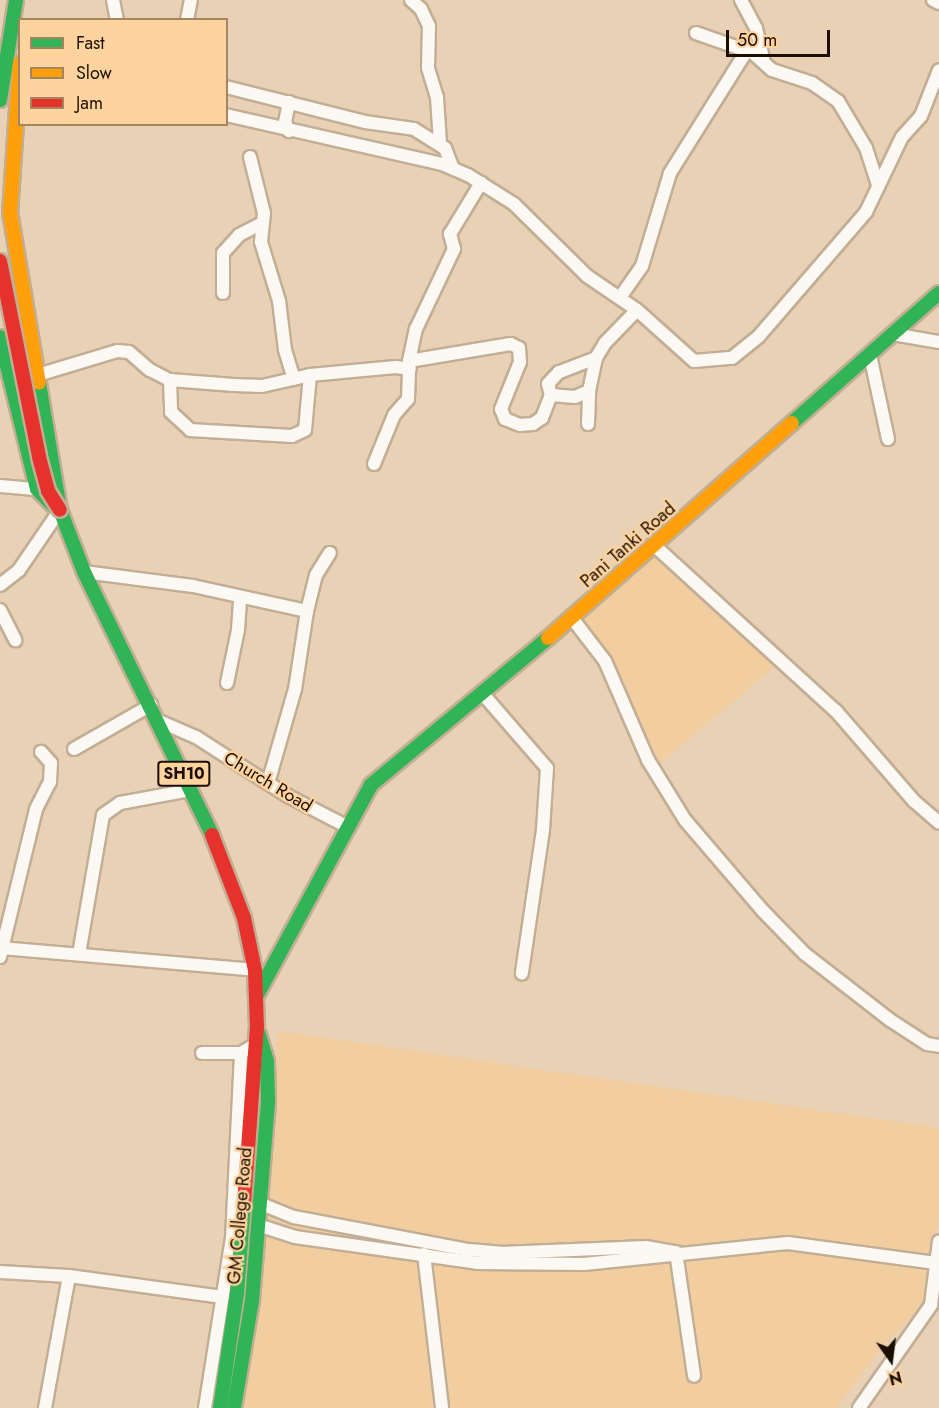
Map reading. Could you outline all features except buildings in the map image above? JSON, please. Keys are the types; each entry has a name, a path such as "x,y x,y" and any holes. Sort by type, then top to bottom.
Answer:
{"main road":[{"path":"0,24 5,0"},
{"path":"0,100 16,0"},
{"path":"23,18 27,0"},
{"path":"18,88 6,231 37,375 60,510"},
{"path":"0,261 39,457 48,491 60,510"},
{"name":"Pani Tanki Road","path":"346,826 370,785 572,618 939,293"},
{"path":"0,337 37,489"},
{"name":"SH10","path":"37,489 46,502 60,510 84,572 159,721 227,872 244,918 255,970 257,1026 250,1050 237,1293 220,1408"},
{"path":"256,997 346,826"},
{"name":"GM College Road","path":"234,1408 247,1338 268,1103 267,1061 257,1026"}],"street":[{"path":"113,0 117,18"},
{"path":"187,18 191,0"},
{"path":"411,0 429,26 428,68 437,97 440,144 453,169"},
{"path":"741,0 756,28 763,59 772,70 812,83 838,101 866,148 878,186"},
{"path":"933,0 939,3"},
{"path":"696,33 763,59"},
{"path":"621,296 642,266 670,173 746,52"},
{"path":"228,115 359,143 453,169 481,183 514,204 587,276 621,296 694,361 732,358 759,336 854,229 902,137 921,116 939,70"},
{"path":"228,87 365,122 414,129 440,144"},
{"path":"289,102 285,122 289,130"},
{"path":"250,157 264,213 261,224 261,242 279,301 285,350 294,379"},
{"path":"374,464 394,415 408,399 410,365 416,329 454,249 450,234 481,183"},
{"path":"222,292 223,253 239,235 261,224"},
{"path":"10,383 87,358 129,352 150,370 170,380 262,386 310,375 410,365 511,344 519,348 520,362 501,409 505,419 520,425 533,424 542,418 551,395 548,384 560,372 596,358 637,310"},
{"path":"893,334 939,342"},
{"path":"870,355 888,439"},
{"path":"588,424 589,391 596,358"},
{"path":"170,380 171,412 190,430 292,436 305,430 310,375"},
{"path":"551,395 575,397 589,391"},
{"path":"0,486 37,489"},
{"path":"0,585 19,570 60,510"},
{"path":"655,546 836,711 908,794 939,823"},
{"path":"268,783 295,689 307,611 316,574 330,553"},
{"path":"84,572 193,586 240,599 307,611"},
{"path":"227,683 238,630 240,599"},
{"path":"0,610 15,640"},
{"path":"572,618 605,661 648,760 685,820 756,903 805,954 890,1020 927,1044 939,1046"},
{"path":"482,693 547,768 543,830 522,973"},
{"path":"74,749 151,705"},
{"name":"Church Road","path":"159,721 196,737 268,783 346,826"},
{"path":"41,752 51,763 50,782 36,809 1,951 79,954 255,970"},
{"path":"79,954 104,815 120,803 190,790"},
{"path":"202,1053 250,1050 232,1238 206,1408"},
{"path":"259,1203 294,1217 469,1250 513,1252 646,1247 676,1252"},
{"path":"258,1224 295,1238 477,1263 531,1265 636,1260 676,1252 788,1243 936,1263"},
{"path":"859,1408 935,1309 939,1241"},
{"path":"676,1252 694,1376"},
{"path":"424,1254 442,1408"},
{"path":"0,1272 69,1276 223,1297"},
{"path":"45,1408 69,1276"}],"shaded area":[{"path":"655,552 778,664 658,765 578,619"},
{"path":"278,1031 939,1128 939,1224 932,1247 924,1303 885,1344 836,1408 240,1408"}],"traffic: fast":[{"path":"0,100 16,0"},
{"path":"792,423 939,293"},
{"path":"0,337 37,489 55,507"},
{"path":"39,383 60,510 84,572 212,835"},
{"path":"256,997 371,785 548,638"},
{"path":"234,1408 252,1301 268,1103 267,1061 259,1034"},
{"path":"220,1408 237,1293 244,1202"}],"traffic: slow":[{"path":"18,93 10,212 39,383"},
{"path":"548,638 792,423"}],"traffic: jam":[{"path":"0,261 39,457 48,491 60,510"},
{"path":"212,835 244,918 255,970 257,1026 244,1202"}]}
